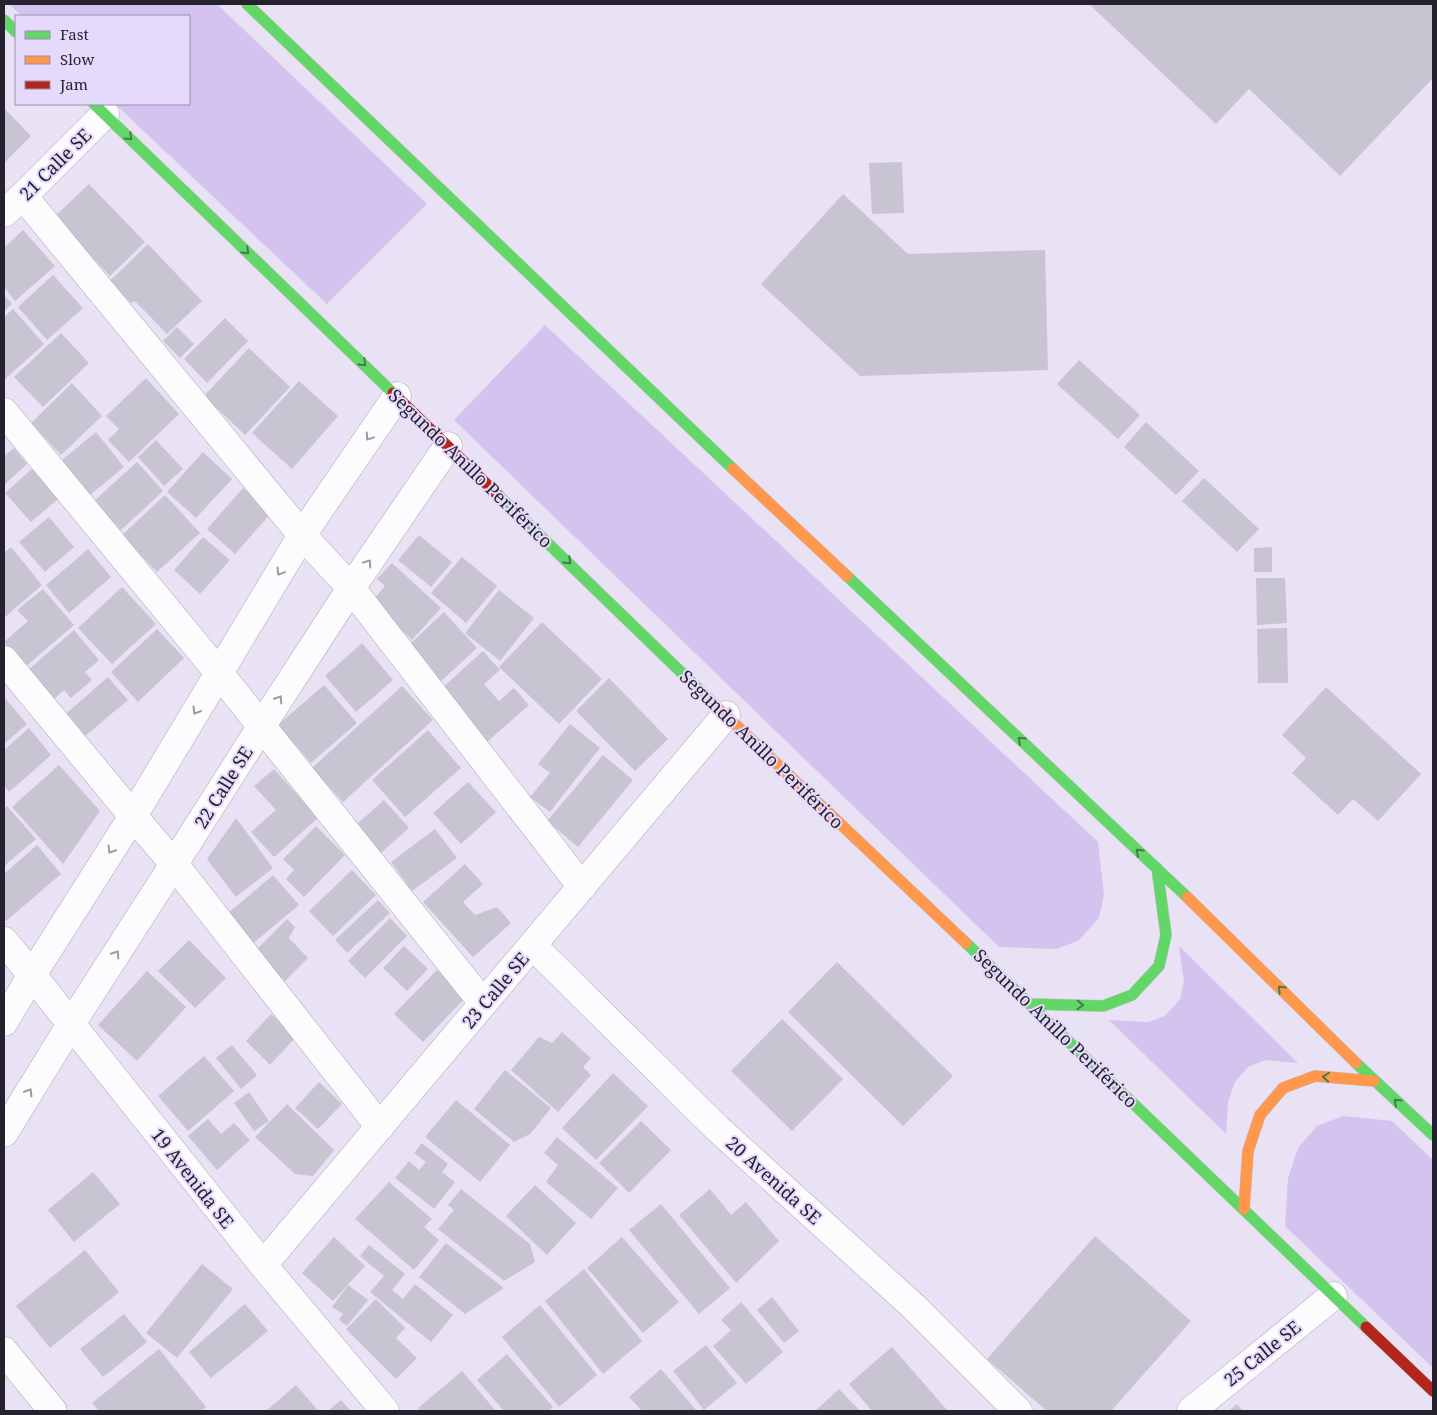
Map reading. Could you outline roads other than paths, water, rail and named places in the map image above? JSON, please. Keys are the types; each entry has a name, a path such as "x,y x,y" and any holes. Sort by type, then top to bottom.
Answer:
{"main road":[{"path":"247,4 692,430 1157,868 1374,1082 1433,1136"},
{"path":"4,20 15,31"},
{"name":"Segundo Anillo Periférico","path":"99,109 726,715 1031,1004 1433,1391"},
{"path":"1031,1004 1102,1006 1132,995 1159,966 1166,935 1157,868"},
{"path":"1244,1209 1248,1151 1260,1115 1283,1088 1315,1076 1374,1082"}],"street":[{"name":"21 Calle SE","path":"13,205 99,109"},
{"path":"13,205 302,535 351,588 582,887"},
{"path":"4,1022 133,816 302,535 397,396"},
{"path":"4,412 219,673 483,1004"},
{"name":"22 Calle SE","path":"4,1133 71,1024 261,727 351,588 448,446"},
{"path":"4,660 174,864 380,1127"},
{"name":"23 Calle SE","path":"263,1265 726,715"},
{"name":"19 Avenida SE","path":"4,942 263,1265 385,1411"},
{"name":"20 Avenida SE","path":"533,946 718,1129 913,1306 1018,1411"},
{"name":"25 Calle SE","path":"1191,1411 1333,1296"},
{"path":"4,1351 53,1411"}]}
